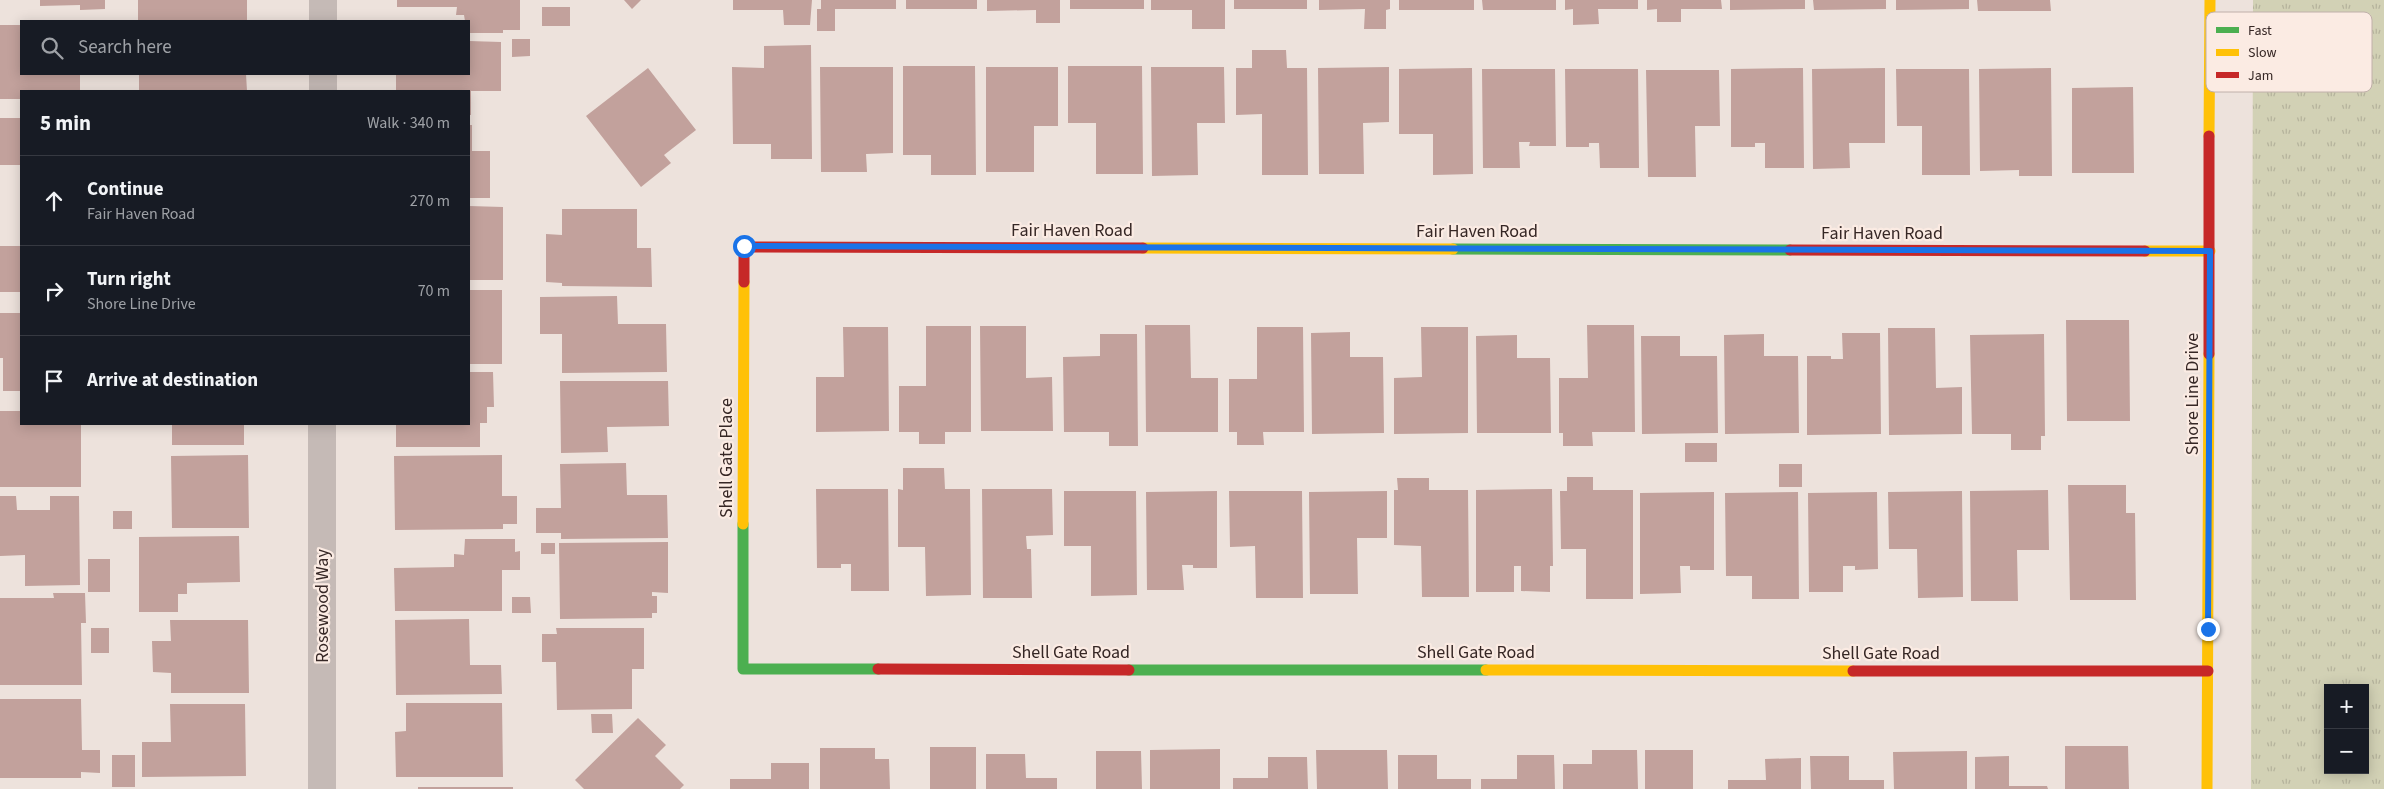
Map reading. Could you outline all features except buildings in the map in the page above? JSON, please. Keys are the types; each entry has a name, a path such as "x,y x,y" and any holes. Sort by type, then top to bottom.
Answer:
{"street":[{"path":"323,0 323,20"},
{"path":"323,75 323,90"},
{"name":"Shore Line Drive","path":"2207,789 2210,92"},
{"name":"Fair Haven Road","path":"744,246 2210,251"},
{"name":"Shell Gate Place","path":"743,669 744,246"},
{"name":"Rosewood Way","path":"322,425 322,789"},
{"name":"Shell Gate Road","path":"743,669 2208,671"}],"green space":[{"path":"2253,0 2384,0 2384,789 2251,789 2253,92 2372,92 2372,12 2253,12"}],"traffic: fast":[{"path":"1453,249 1790,250"},
{"path":"743,524 743,669 878,669"},
{"path":"1129,670 1486,670"}],"traffic: slow":[{"path":"2210,0 2210,12"},
{"path":"2209,92 2209,136"},
{"path":"1143,248 1453,249"},
{"path":"2145,251 2210,251"},
{"path":"743,524 744,282"},
{"path":"2207,789 2209,354"},
{"path":"1486,670 1853,671"}],"traffic: jam":[{"path":"2209,136 2209,354"},
{"path":"744,282 744,247 1143,248"},
{"path":"1790,250 2145,251"},
{"path":"878,669 1129,670"},
{"path":"1853,671 2208,671"}],"route":[{"path":"744,246 2210,251 2208,629"}]}
